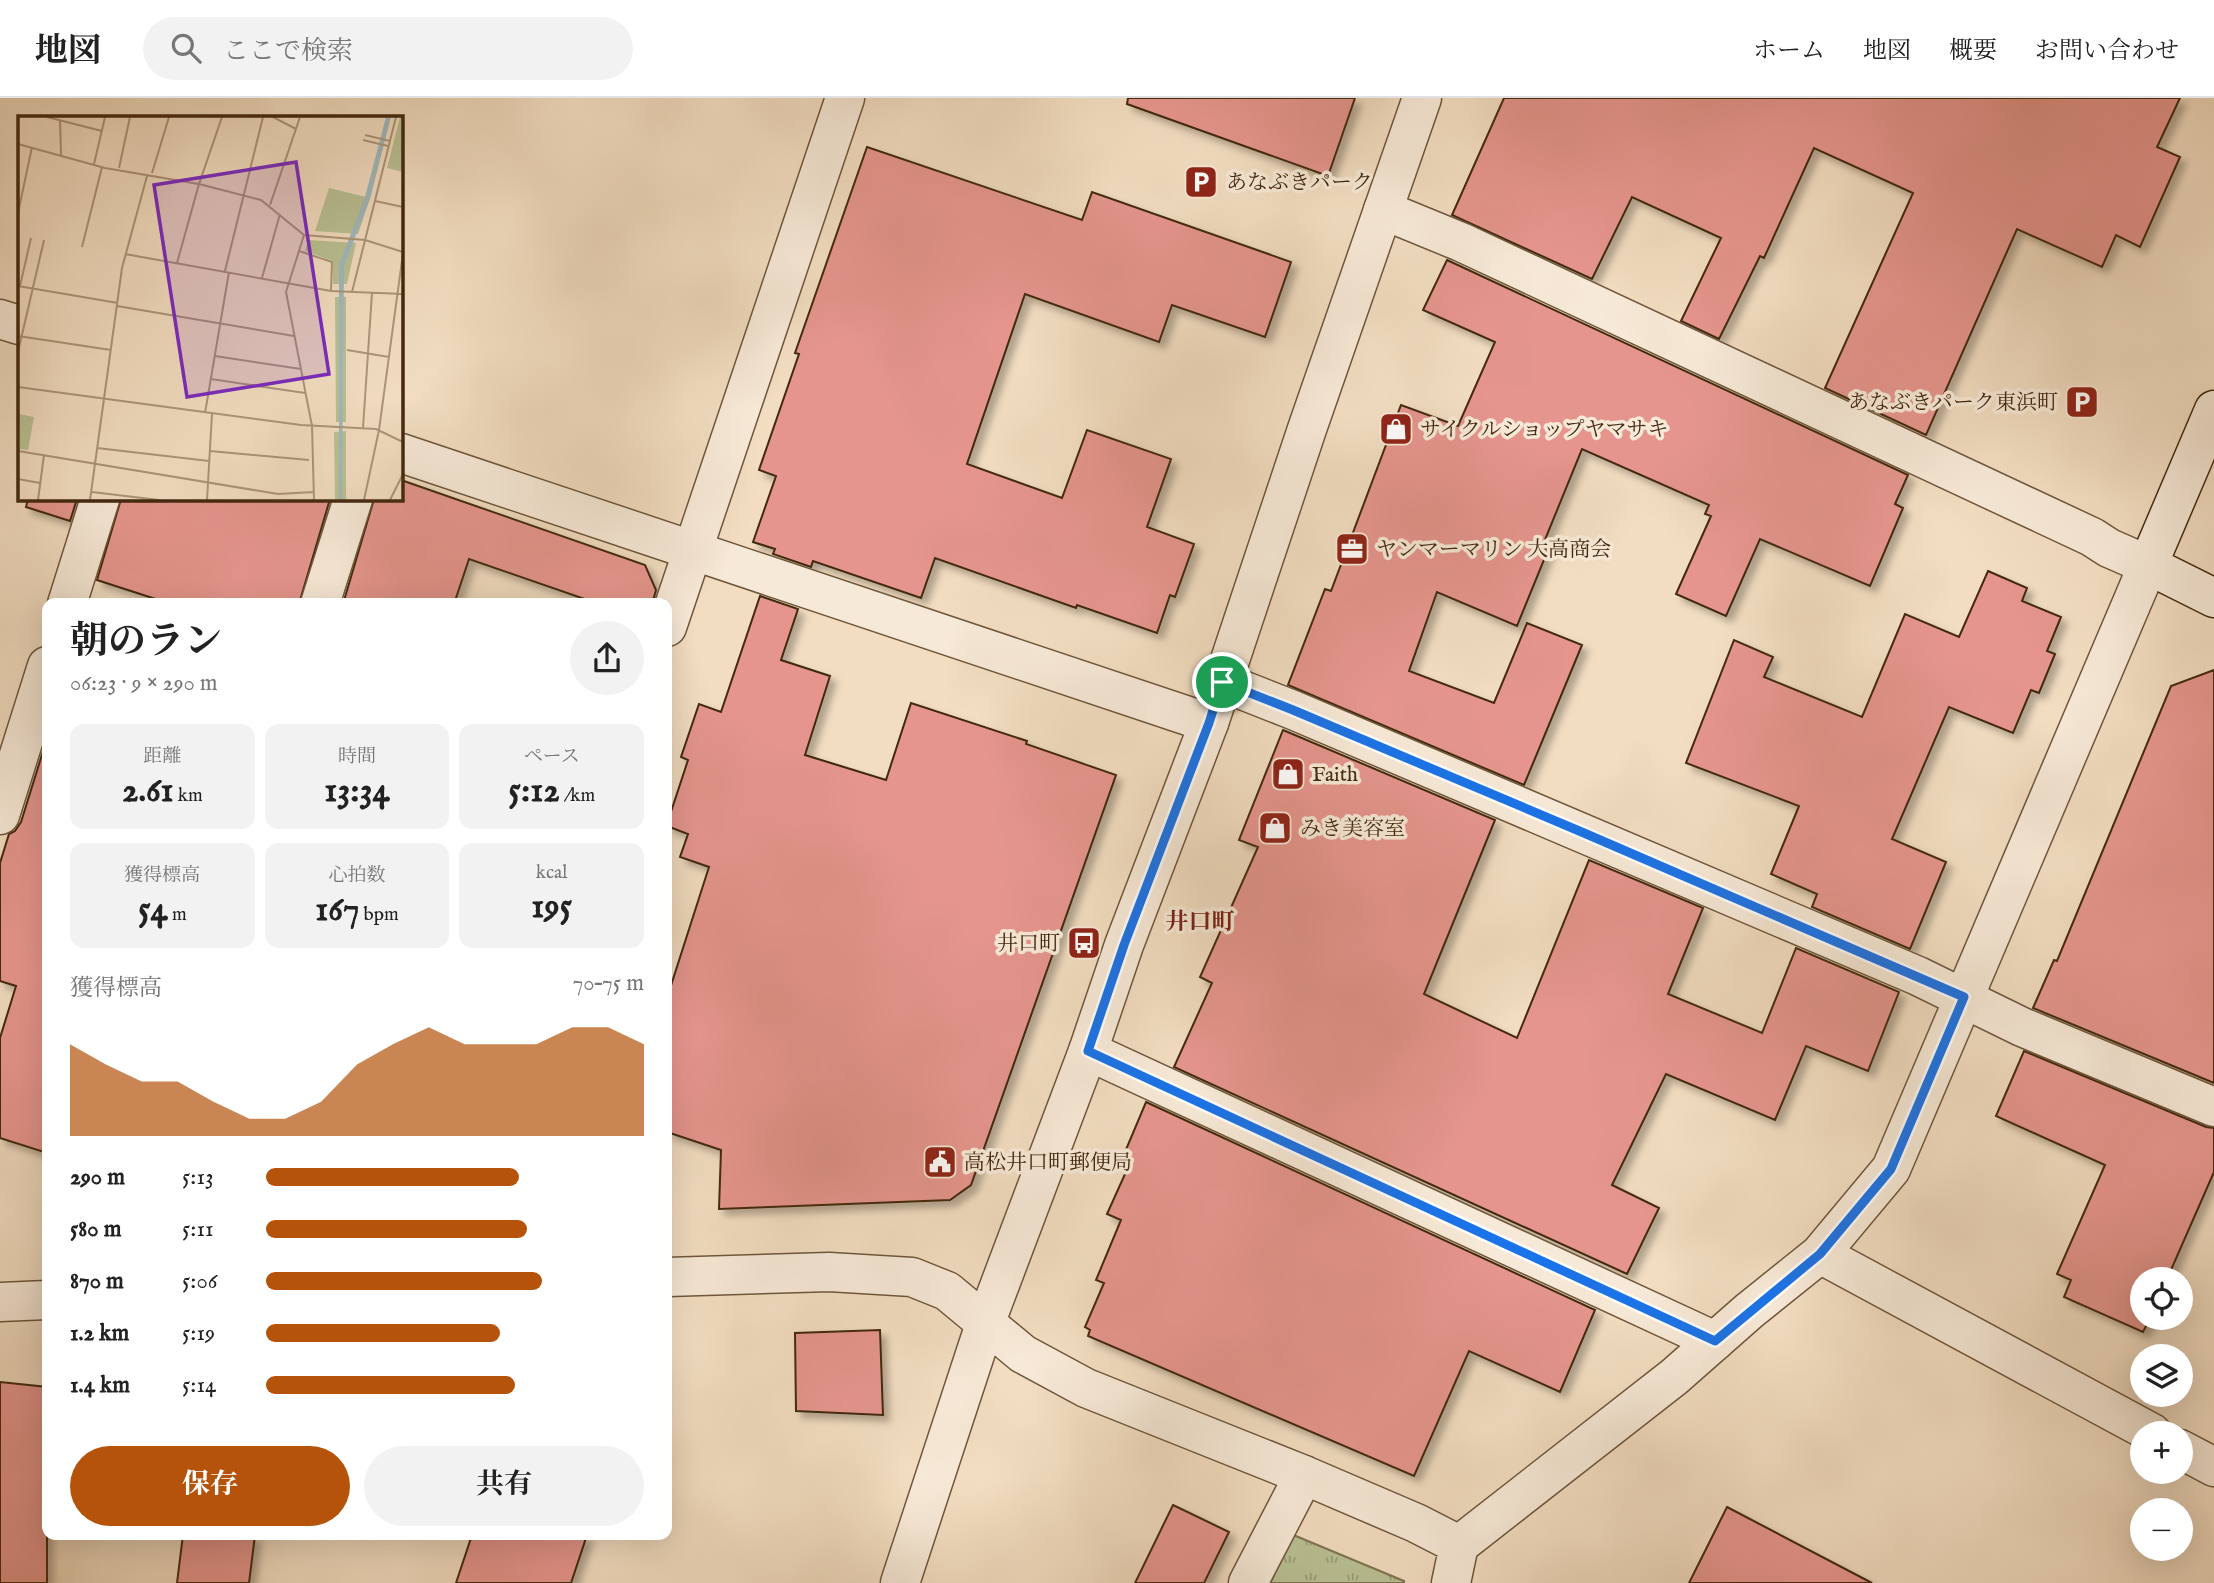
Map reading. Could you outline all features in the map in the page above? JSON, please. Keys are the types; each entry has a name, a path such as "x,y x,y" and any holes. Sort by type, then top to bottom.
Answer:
{"street":[{"path":"672,612 845,98"},
{"path":"900,1583 985,1324 1088,1051 1124,945 1209,723 1422,98"},
{"path":"1383,209 1461,242 2080,531 2109,548 2214,598"},
{"path":"0,319 18,325"},
{"path":"1451,1583 1459,1545 1674,1377 1820,1254 1891,1169 2214,410"},
{"path":"402,453 1209,723"},
{"path":"69,598 100,500"},
{"path":"322,598 353,500"},
{"path":"0,815 42,682"},
{"path":"1222,682 1584,833 1964,997 2022,1027 2214,1107"},
{"path":"1088,1051 1715,1341"},
{"path":"1820,1254 2130,1422"},
{"path":"672,1277 829,1272 912,1277 947,1291 1023,1354 1086,1388 1304,1475 1416,1523 1459,1545"},
{"path":"0,1302 42,1300"},
{"path":"2193,1456 2214,1467"},
{"path":"1248,1583 1304,1475"}],"green space":[{"path":"1291,1534 1404,1581 1404,1583 1265,1583"}],"building":[{"path":"1128,98 1355,98 1328,176 1127,104"},
{"path":"1504,98 2180,98 2157,147 2180,157 2140,247 2116,235 2102,267 2017,229 1926,435 1825,388 1913,193 1814,148 1764,258 1760,256 1719,339 1681,321 1721,238 1632,197 1592,279 1452,215"},
{"path":"867,147 1082,220 1092,192 1291,262 1265,337 1172,305 1159,342 1025,294 967,464 1062,498 1087,430 1171,459 1147,527 1194,544 1175,597 1170,595 1157,633 1077,605 1076,608 935,558 921,598 813,561 811,567 773,554 775,549 753,542 776,476 759,470 799,354 795,353"},
{"path":"1447,260 1908,475 1895,504 1903,508 1870,586 1760,539 1726,616 1676,594 1711,516 1705,514 1709,505 1582,449 1542,547 1548,550 1517,626 1437,592 1409,671 1494,703 1527,623 1582,645 1524,785 1288,685 1325,589 1331,591 1401,405 1458,426 1495,342 1423,310"},
{"path":"402,480 645,565 656,590 654,598 582,598 469,559 456,598 345,598 374,500 402,500"},
{"path":"28,500 77,500 70,521 26,507"},
{"path":"121,500 330,500 301,598 152,598 97,580"},
{"path":"1988,571 2027,588 2022,601 2061,617 2047,651 2055,654 2039,693 2031,690 2013,733 1949,707 1892,839 1946,862 1910,949 1812,907 1817,894 1771,874 1799,806 1686,763 1734,640 1773,657 1764,677 1862,717 1905,614 1959,637"},
{"path":"760,596 798,609 781,660 830,676 805,755 886,780 911,703 1027,741 1026,744 1116,775 971,1185 950,1200 719,1209 721,1150 672,1134 672,982 709,867 680,857 688,834 672,828 672,809 688,760 681,757 699,704 721,712"},
{"path":"2214,670 2214,1083 2033,1008 2054,960 2057,961 2171,686"},
{"path":"1283,730 1495,820 1424,994 1517,1038 1589,860 1703,908 1668,994 1762,1033 1796,948 1899,992 1868,1071 1806,1046 1775,1120 1666,1074 1612,1185 1659,1208 1627,1274 1174,1067 1212,983 1200,977 1258,847 1239,840"},
{"path":"42,755 42,1151 0,1138 0,1038 16,986 0,981 0,863 9,834 15,831 21,822"},
{"path":"2024,1051 2214,1128 2214,1172 2172,1267 2130,1267 2130,1326 2064,1297 2071,1280 2057,1274 2105,1165 1996,1116"},
{"path":"1146,1102 1595,1310 1560,1392 1469,1351 1414,1476 1088,1336 1090,1330 1085,1327 1104,1283 1096,1280 1121,1220 1107,1214 1130,1163 1122,1159"},
{"path":"880,1330 883,1415 796,1411 795,1333"},
{"path":"0,1382 42,1386 42,1540 47,1540 47,1583 0,1583"},
{"path":"1173,1505 1229,1532 1204,1583 1135,1583"},
{"path":"1727,1507 1872,1583 1689,1583"},
{"path":"182,1540 254,1540 249,1583 177,1583"},
{"path":"470,1540 585,1540 571,1583 456,1583"}],"place":[{"name":"あなぶきパーク","path":"1201,182"},
{"name":"あなぶきパーク東浜町","path":"2082,402"},
{"name":"サイクルショップヤマサキ","path":"1396,429"},
{"name":"ヤンマーマリン 大高商会","path":"1352,549"},
{"name":"Faith","path":"1288,774"},
{"name":"みき美容室","path":"1275,828"},
{"name":"井口町","path":"1084,943"},
{"name":"高松井口町郵便局","path":"940,1162"}],"district":[{"name":"井口町","path":"1200,921"}],"route":[{"path":"1222,682 1584,833 1964,997 1891,1169 1820,1254 1715,1341 1088,1051 1124,945 1209,723 1222,682"}]}
